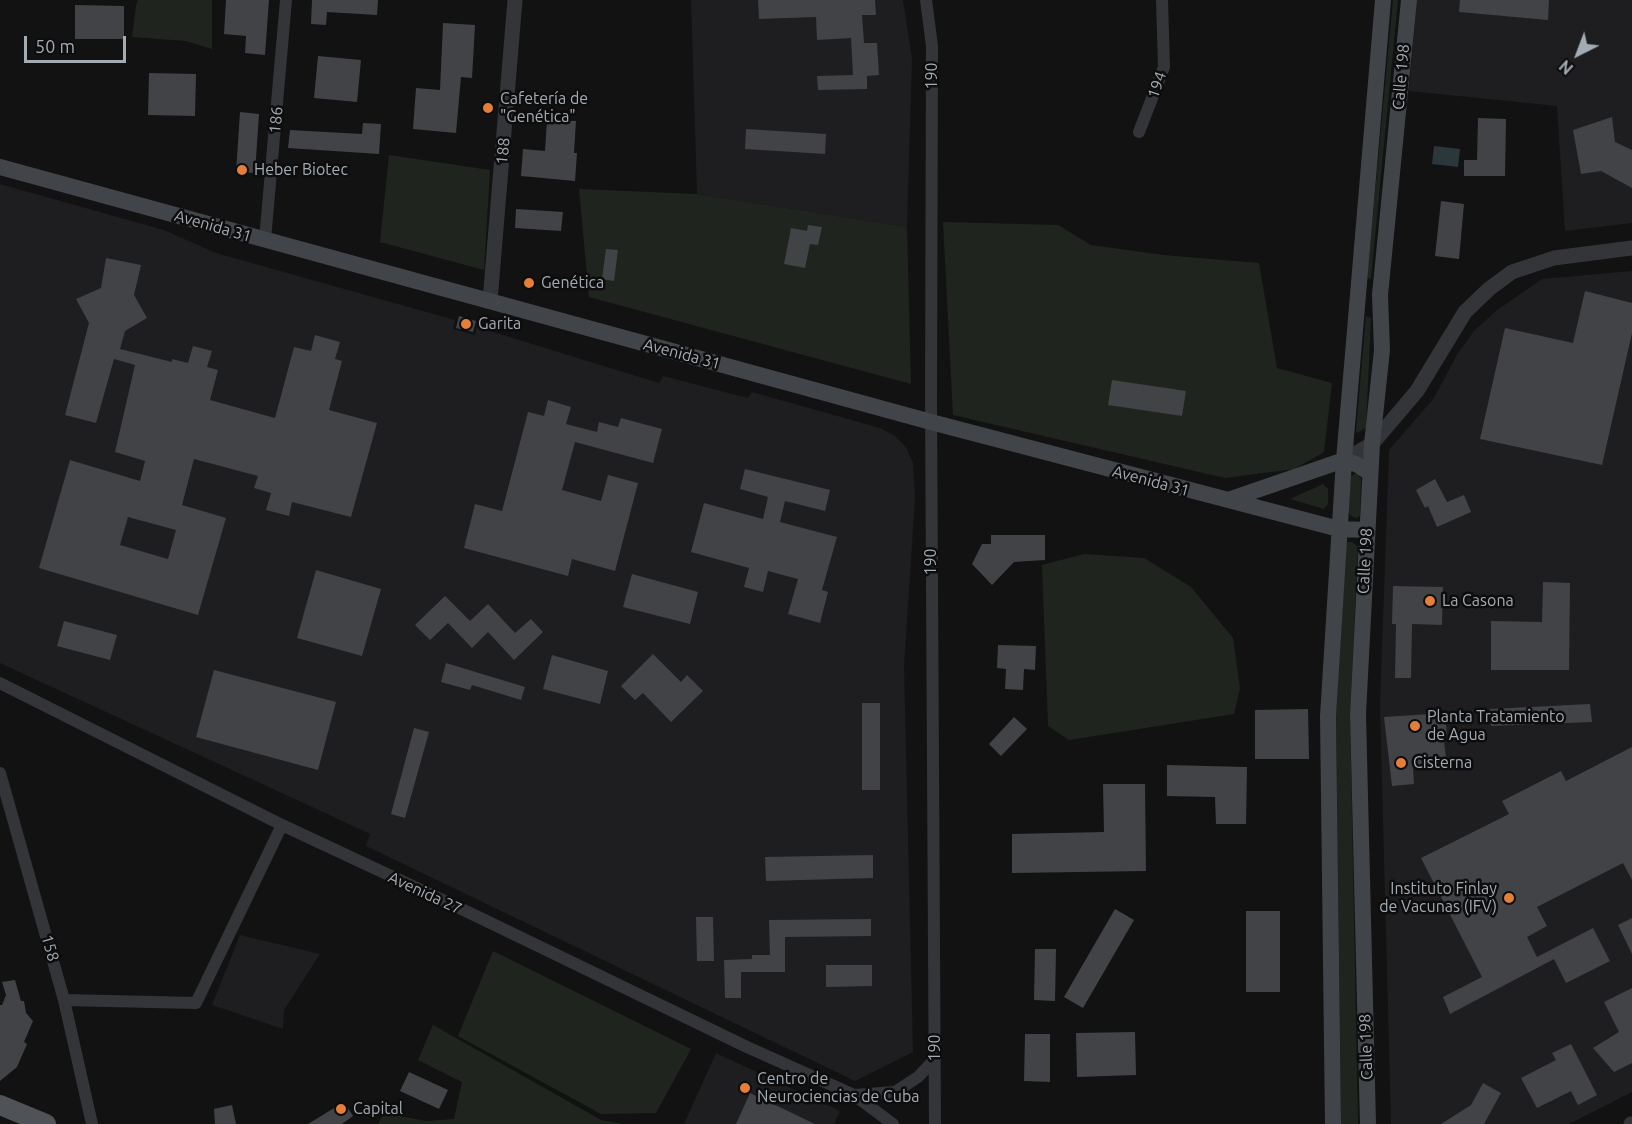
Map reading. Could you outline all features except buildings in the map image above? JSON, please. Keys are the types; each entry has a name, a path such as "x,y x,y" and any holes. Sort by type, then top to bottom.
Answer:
{"main road":[{"name":"Calle 198","path":"1334,1124 1328,716 1344,460 1383,0"},
{"name":"Calle 198","path":"1368,1124 1358,714 1370,473 1382,350 1380,295 1409,0"},
{"name":"Avenida 31","path":"0,166 1227,501 1339,529 1367,530"},
{"path":"1359,292 1380,295"},
{"path":"1227,501 1344,460 1370,473"},
{"path":"0,1105 46,1124"}],"street":[{"name":"186","path":"265,240 286,0"},
{"name":"188","path":"490,301 515,0"},
{"name":"190","path":"926,0 932,46 931,422 935,1124"},
{"name":"194","path":"1139,132 1164,67 1162,0"},
{"path":"1344,460 1372,444 1417,391 1465,312 1489,289 1512,272 1554,258 1632,248"},
{"name":"Avenida 27","path":"0,683 282,825 747,1047 854,1095 893,1124"},
{"name":"158","path":"0,773 64,1000 92,1124"},
{"path":"64,1000 196,1004 282,825"},
{"name":"Avenida 27","path":"854,1095 895,1092 918,1077 935,1059"}],"shaded area":[{"path":"138,0 212,0 212,49 186,41 132,37"},
{"path":"691,0 903,0 912,59 907,227 697,194"},
{"path":"1393,0 1398,0 1371,279 1367,278"},
{"path":"1417,0 1632,0 1632,223 1565,231 1557,106 1409,91"},
{"path":"1434,146 1460,149 1458,167 1432,164"},
{"path":"389,155 490,170 484,270 380,242"},
{"path":"0,184 164,230 216,253 455,320 453,329 475,335 477,327 659,383 663,376 748,398 752,392 880,428 894,435 906,447 913,463 915,499 904,666 913,1052 855,1081 366,846 370,834 0,663"},
{"path":"579,189 697,194 907,227 911,384 589,297"},
{"path":"943,222 1058,225 1091,245 1163,255 1259,263 1277,368 1332,383 1324,452 1294,469 1225,478 953,415"},
{"path":"1632,271 1632,1092 1569,1124 1391,1124 1380,705 1389,450 1434,398 1458,353 1474,331 1497,310 1542,279"},
{"path":"1366,316 1371,318 1366,428 1357,433 1356,430"},
{"path":"1357,473 1361,479 1360,515 1357,518 1351,516 1348,511 1351,476"},
{"path":"1323,484 1328,489 1328,504 1324,509 1290,499"},
{"path":"1347,542 1352,542 1358,547 1350,714 1358,1124 1341,1124 1336,713 1344,548"},
{"path":"1084,554 1144,558 1191,587 1233,638 1240,688 1234,714 1069,740 1048,726 1042,565"},
{"path":"240,935 320,954 284,1010 283,1029 212,1005"},
{"path":"493,951 691,1049 656,1113 601,1114 458,1036"},
{"path":"433,1025 601,1120 623,1124 378,1124 384,1113 426,1121 454,1119 462,1082 418,1060"},
{"name":"Centro de Neurociencias de Cuba","path":"716,1053 840,1111 834,1124 684,1124"}],"place":[{"name":"Cafetería de \"Genética\"","path":"488,108"},
{"name":"Heber Biotec","path":"242,170"},
{"name":"Genética","path":"529,283"},
{"name":"Garita","path":"466,324"},
{"name":"La Casona","path":"1430,601"},
{"name":"Planta Tratamiento de Agua","path":"1415,726"},
{"name":"Cisterna","path":"1401,763"},
{"name":"Instituto Finlay de Vacunas (IFV)","path":"1509,898"},
{"name":"Centro de Neurociencias de Cuba","path":"745,1088"},
{"name":"Capital","path":"341,1109"}]}
